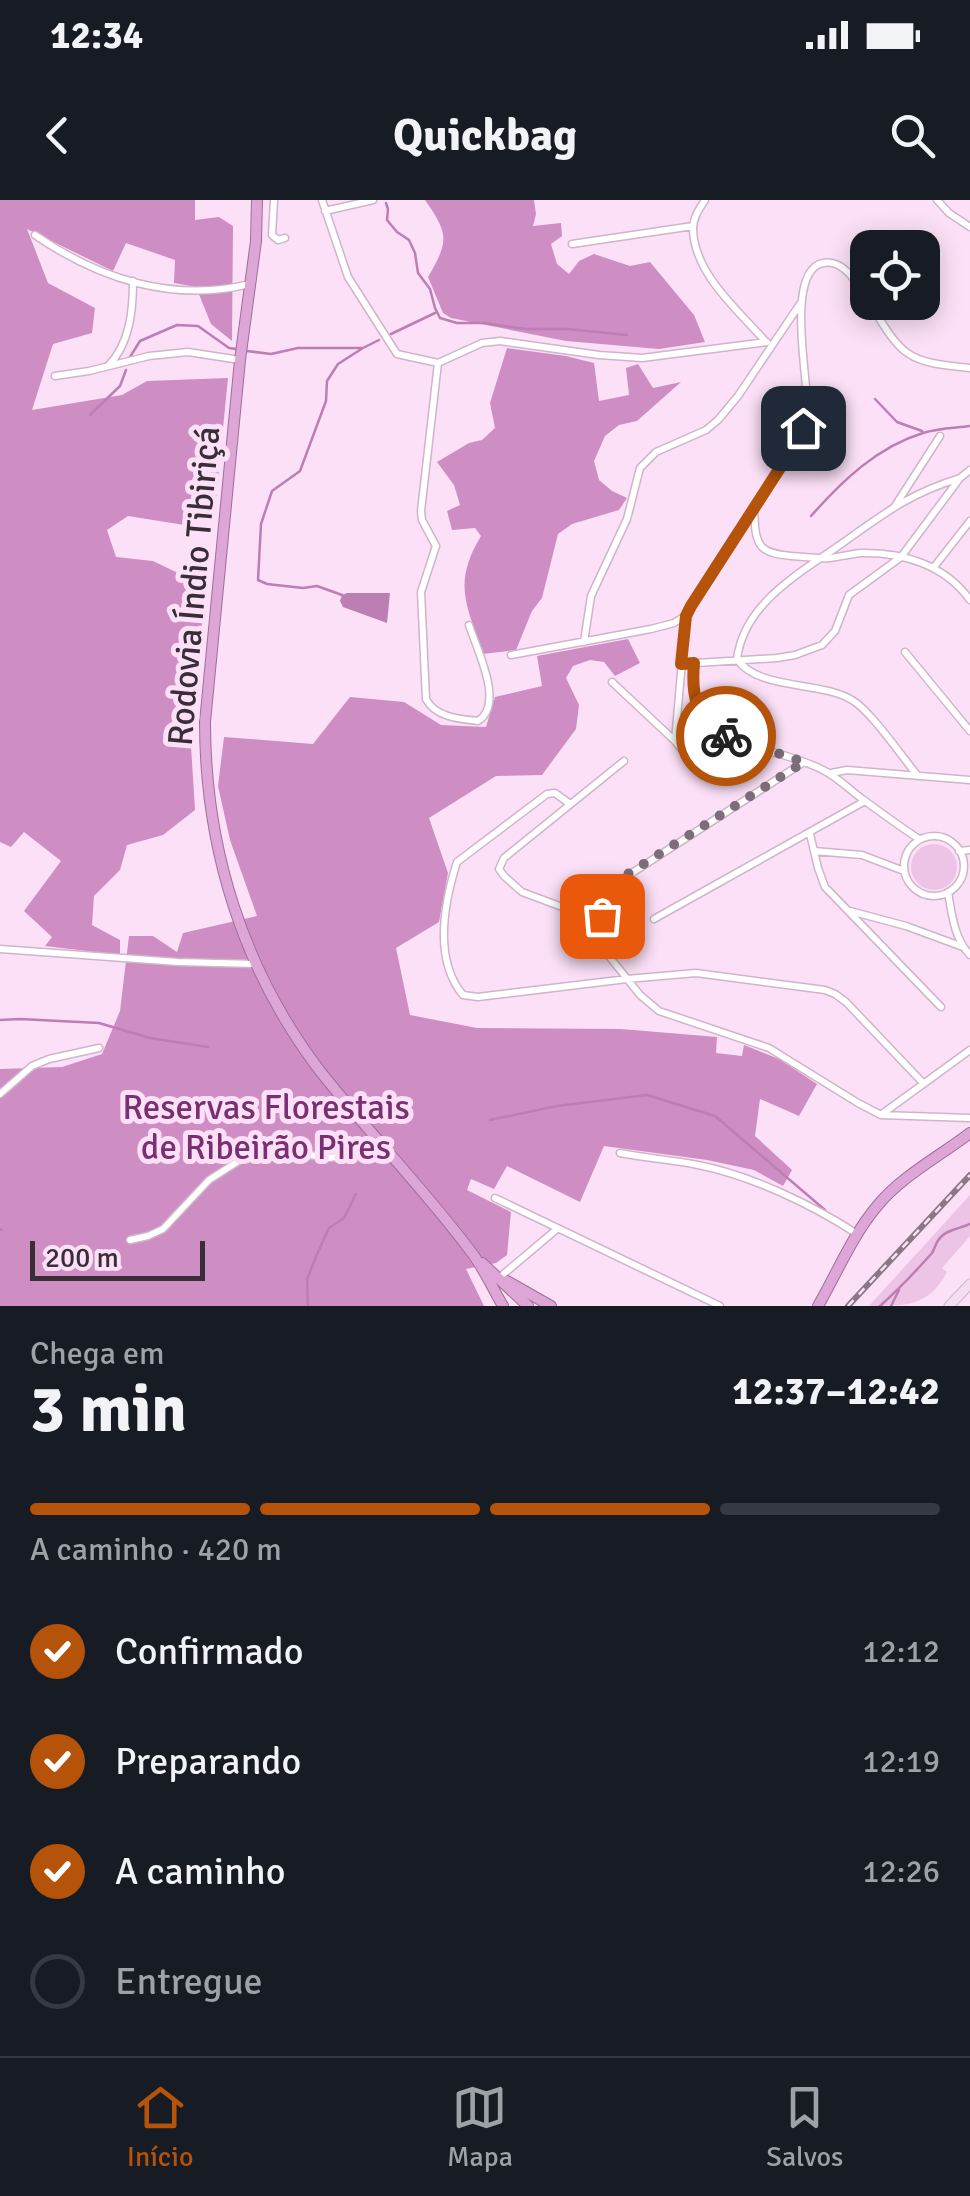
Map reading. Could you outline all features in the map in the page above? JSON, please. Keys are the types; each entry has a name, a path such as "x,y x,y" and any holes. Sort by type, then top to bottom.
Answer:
{"highway":[{"name":"Rodovia Índio Tibiriçá","path":"258,200 205,750 219,860 238,922 288,1024 474,1256 503,1306"},
{"path":"818,1306 867,1219 890,1193 970,1134"},
{"name":"Rodovia Índio Tibiriçá","path":"474,1256 528,1306"},
{"path":"499,1276 551,1306"}],"main road":[{"path":"949,1306 970,1284"}],"street":[{"path":"274,200 272,235 278,240 285,238"},
{"path":"322,200 348,277 397,354 438,363 490,341 642,358 769,345"},
{"path":"325,210 373,200"},
{"path":"705,200 693,226 703,262 714,282 769,345"},
{"path":"936,200 970,227"},
{"path":"572,244 693,226"},
{"path":"35,235 111,277 207,291 250,284"},
{"path":"584,642 591,596 627,519 640,468 656,452 706,430 718,420 800,303 817,265 824,262 839,266 850,275"},
{"path":"108,366 126,337 132,281"},
{"path":"675,741 686,616 798,440 806,416 800,303"},
{"path":"880,320 900,349 911,356 936,365 970,368"},
{"path":"54,376 148,356 188,352 240,360"},
{"path":"438,363 421,511 436,546 420,600 426,699 431,708 442,714 472,721 482,719 491,698 469,625"},
{"path":"894,507 940,436"},
{"path":"681,664 777,658 822,645 834,631 849,595 901,556 970,470"},
{"path":"736,659 744,634 780,587 894,507 924,490 960,478"},
{"path":"754,509 757,538 763,548 820,558 865,553 901,556 934,567 969,595"},
{"path":"934,567 970,521"},
{"path":"511,655 663,626 686,616"},
{"path":"906,652 970,731"},
{"path":"736,659 755,675 849,698 863,709 918,776"},
{"path":"694,663 696,704 711,726 740,742 830,774 918,840"},
{"path":"612,682 696,766"},
{"path":"624,760 501,861 499,869 514,885 530,897 573,912 658,1012 770,1048 880,1115 970,1118"},
{"path":"573,912 804,762"},
{"path":"830,774 847,770 970,780"},
{"path":"570,804 558,795 547,794 457,862 442,941 457,988 468,997 696,973 824,990 846,1002 922,1083"},
{"path":"654,919 866,802"},
{"path":"810,834 826,888 941,1007"},
{"path":"930,836 943,838 960,851 966,877 948,892 933,896 917,891 906,878 906,855 918,840 930,836"},
{"path":"960,851 970,850"},
{"path":"814,851 862,855 904,870"},
{"path":"599,944 609,886"},
{"path":"948,892 957,934 970,955"},
{"path":"845,910 906,926 962,947"},
{"path":"0,949 256,964"},
{"path":"0,1094 32,1066 48,1058 99,1048"},
{"path":"880,1115 970,1050"},
{"path":"130,1240 163,1229 209,1180 248,1155 280,1150 328,1158 352,1155 382,1144"},
{"path":"620,1153 697,1164 723,1172 789,1198 858,1235"},
{"path":"495,1198 720,1306"},
{"path":"499,1276 509,1274 557,1229"}],"shaded area":[{"path":"347,593 390,593 387,623 343,607 340,601"},
{"path":"934,844 950,851 957,867 950,883 934,890 918,883 911,867 918,851"},
{"path":"970,1195 970,1236 942,1268 947,1272 933,1292 916,1302 869,1306"}],"green space":[{"path":"0,200 195,200 195,220 219,217 233,226 232,341 211,324 196,287 174,283 175,260 126,243 113,271 27,229 48,283 95,308 92,333 53,344 32,410 122,395 147,381 228,378 216,499 197,527 128,516 107,530 116,557 153,561 178,573 206,578 191,746 195,810 163,835 127,845 120,870 94,896 92,925 120,940 120,955 45,946 52,937 24,911 61,861 24,832 11,847 0,842"},
{"path":"425,200 534,200 533,226 561,223 562,236 551,244 557,264 569,274 579,261 594,254 630,266 650,262 694,315 705,342 659,349 566,341 451,318 443,313 428,277 440,255 443,238 439,221"},
{"path":"507,348 594,363 599,401 629,395 626,368 638,364 653,388 681,382 637,421 619,425 605,436 594,461 599,480 627,498 619,510 572,524 558,534 542,598 532,611 516,650 483,654 465,595 467,568 481,536 475,528 452,530 447,511 460,505 454,485 437,462 469,443 482,440 495,428 490,403"},
{"name":"Reservas Florestais de Ribeirão Pires","path":"628,639 640,663 615,676 604,662 590,660 573,666 566,678 579,705 576,729 542,775 496,776 429,818 448,873 439,922 396,948 410,1015 477,1028 621,1029 717,1037 716,1053 742,1056 744,1045 779,1059 817,1084 799,1116 760,1099 755,1136 792,1170 783,1186 754,1170 604,1146 580,1202 507,1166 494,1189 471,1179 467,1190 511,1212 507,1255 496,1263 466,1269 484,1306 0,1306 0,1069 62,1067 102,1054 120,1011 129,936 153,936 177,952 183,933 257,916 230,840 218,786 224,737 313,744 350,697 404,702 441,725 486,727 495,697 542,686 537,656"}],"waterway":[{"path":"386,203 387,220 409,240 418,273 430,289 440,318 457,323 627,335"},
{"path":"391,334 435,313"},
{"path":"130,357 140,341 177,325 198,326 236,349"},
{"path":"247,351 271,354 298,348 363,348 379,340"},
{"path":"342,595 317,586 303,588 258,580 261,524 272,491 300,471 326,401 327,381 338,364 363,348"},
{"path":"90,415 120,386 126,370"},
{"path":"875,399 897,422 922,431"},
{"path":"811,516 848,478 890,447 929,431 970,426"},
{"path":"0,1020 99,1023 150,1038 208,1047"},
{"path":"490,1120 557,1106 647,1095 715,1116 825,1210"},
{"path":"308,1306 307,1279 318,1252 329,1228 344,1218 356,1194"},
{"path":"880,1306 932,1253 943,1235 970,1224"},
{"path":"891,1306 899,1290"}],"railway":[{"path":"848,1306 970,1175"}],"way so far":[{"path":"602,916 609,886 804,762 726,736"}],"route":[{"path":"726,736 711,726 696,704 694,663 681,664 686,616 803,428"}]}
